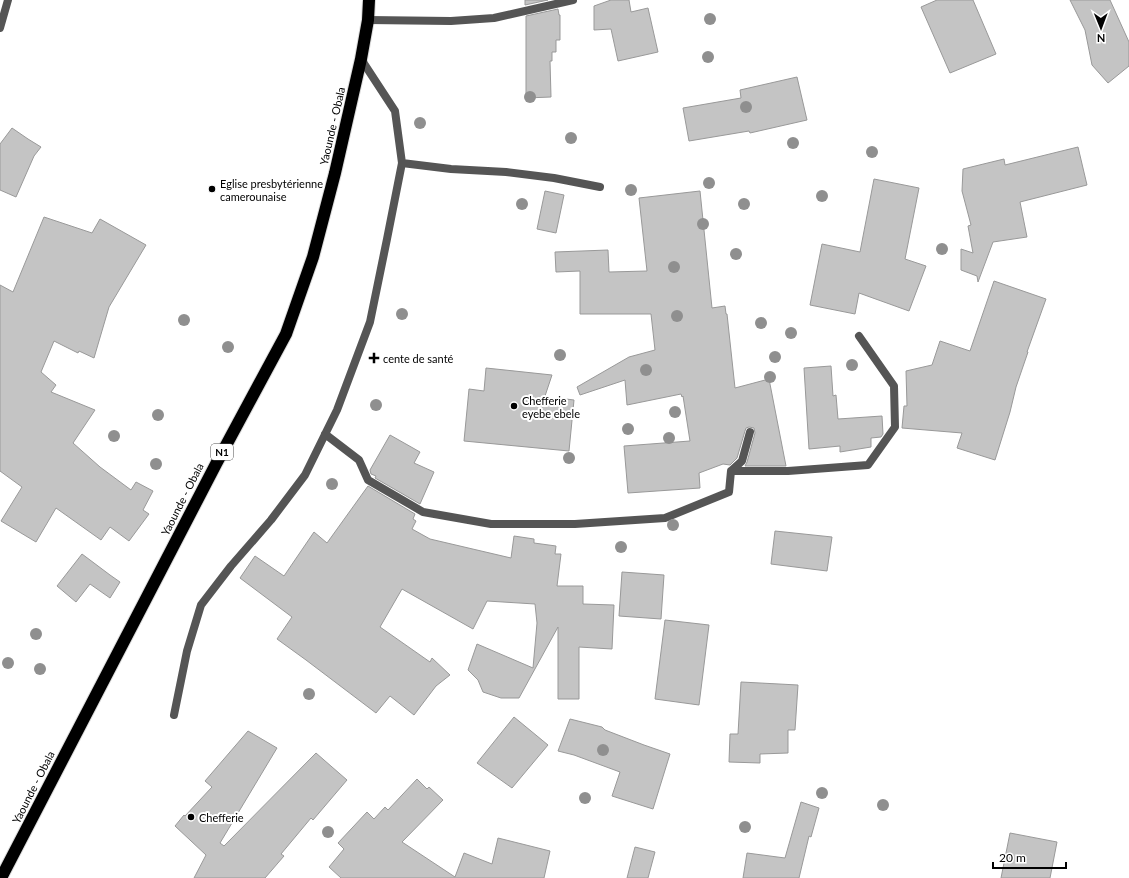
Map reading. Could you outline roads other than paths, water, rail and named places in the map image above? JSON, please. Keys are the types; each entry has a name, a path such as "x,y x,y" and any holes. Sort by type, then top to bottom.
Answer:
{"highway":[{"name":"Yaounde - Obala","path":"1,878 216,464 286,334 315,250 335,173 361,59 368,20 369,0"}],"street":[{"path":"0,28 8,0"},
{"path":"368,20 451,21 494,18 573,0"},
{"path":"174,715 187,651 201,605 231,566 271,520 305,475 337,410 370,322 402,163 395,111 361,59"},
{"path":"402,163 451,169 506,172 554,178 600,187"},
{"path":"731,471 788,471 868,465 895,427 894,386 859,336"},
{"path":"325,434 359,460 368,480 423,512 491,524 575,524 665,518 729,492 731,471 742,461 750,432"}],"place":[{"name":"Eglise presbytérienne camerounaise","path":"212,189"},
{"name":"cente de santé","path":"374,358"},
{"name":"Chefferie eyebe ebele","path":"514,406"},
{"name":"Chefferie","path":"191,817"}]}
